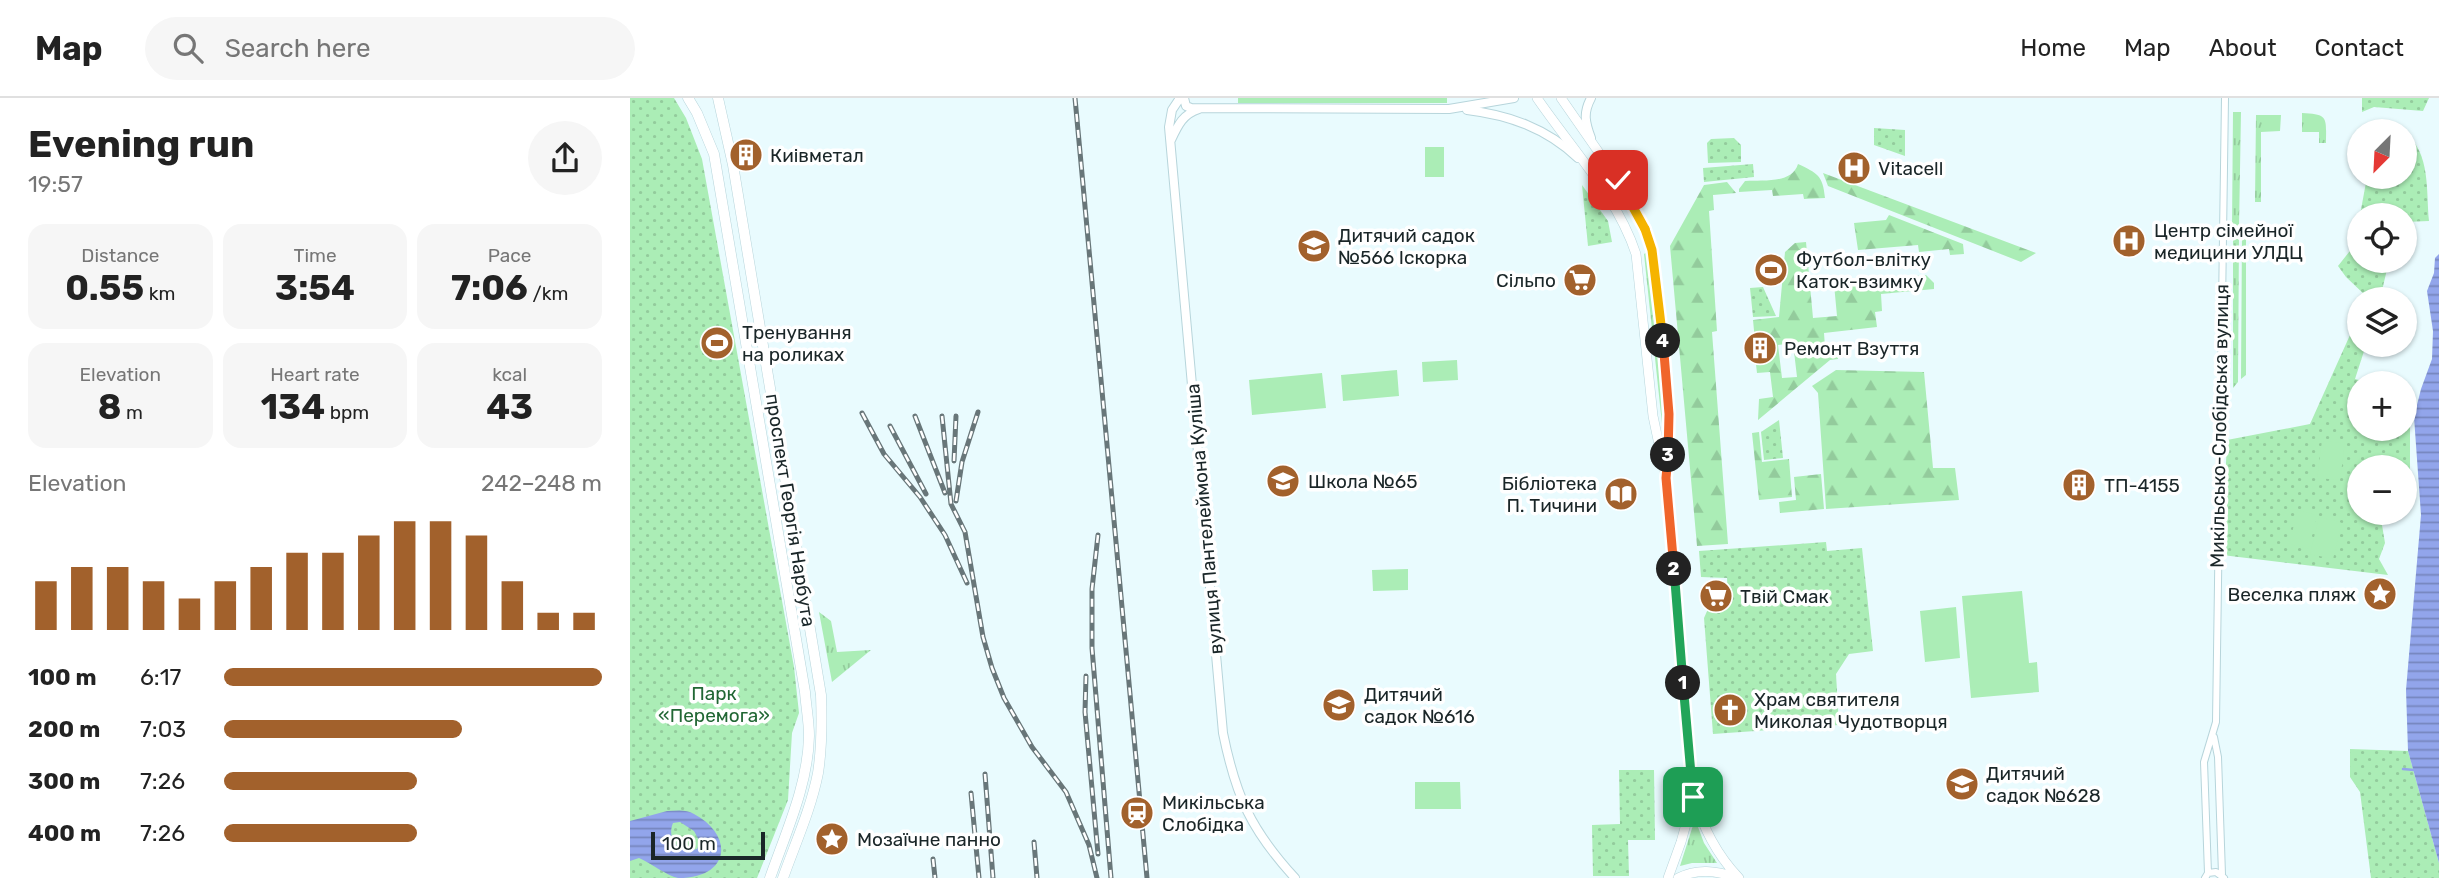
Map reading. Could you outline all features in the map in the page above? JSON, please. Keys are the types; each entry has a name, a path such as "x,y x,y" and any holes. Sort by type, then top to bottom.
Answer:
{"main road":[{"name":"проспект Георгія Нарбута","path":"688,98 714,154 805,692 809,736 800,792 769,878"},
{"name":"проспект Георгія Нарбута","path":"718,98 734,172 821,695 822,733 818,771 813,795 783,878"},
{"path":"1537,98 1627,228 1636,254 1653,416 1666,478 1693,797 1712,844 1738,878"},
{"path":"1560,98 1618,180 1642,224 1652,250 1669,414 1666,478"},
{"path":"1668,878 1693,797"},
{"path":"1678,878 1706,870 1738,878"}],"street":[{"path":"1182,98 1186,106 1201,108 1460,109 1510,118 1545,132 1584,164"},
{"name":"вулиця Пантелеймона Куліша","path":"1182,98 1170,119 1171,141 1223,733 1231,772 1247,815 1271,851 1295,878"},
{"path":"1460,109 1514,98"},
{"path":"1591,98 1585,110 1585,122 1593,144"},
{"name":"Микільсько-Слобідська вулиця","path":"2219,98 2224,117"},
{"name":"Микільсько-Слобідська вулиця","path":"2206,876 2203,762 2216,722 2225,98"},
{"path":"1171,141 1182,119 1201,108"},
{"name":"Микільсько-Слобідська вулиця","path":"2213,735 2218,757 2223,876"},
{"path":"2206,876 2216,872 2223,876"}],"green space":[{"name":"Парк «Перемога»","path":"630,98 674,98 686,118 702,159 794,667 799,713 792,733 788,800 757,878 630,878"},
{"path":"1238,98 1447,98 1447,103 1238,103"},
{"path":"2362,98 2429,98 2423,111 2374,107 2362,112"},
{"path":"2233,112 2241,112 2239,228 2232,228"},
{"path":"2302,113 2321,116 2324,119 2326,143 2319,143 2319,132 2302,132"},
{"path":"2256,115 2281,115 2280,131 2261,132 2261,202 2255,202"},
{"path":"1874,128 1905,130 1905,156 1874,145"},
{"path":"1734,138 1741,145 1741,162 1708,163 1707,143 1711,139"},
{"path":"1425,147 1444,147 1444,177 1425,177"},
{"path":"2417,148 2426,173 2429,221 2417,222 2417,203 2362,203 2365,189 2417,189"},
{"path":"1753,164 1754,177 1704,182 1703,168"},
{"path":"1798,164 1818,176 1823,184 1825,198 1804,199 1803,194 1773,196 1772,190 1739,192 1745,181 1783,178 1790,175"},
{"path":"1823,173 2036,253 2021,262 1828,186"},
{"path":"1727,182 1736,193 1713,195 1714,210 1709,211 1717,331 1712,332 1728,544 1697,546 1670,246 1704,185"},
{"path":"1582,185 1608,221 1612,242 1588,246"},
{"path":"1889,215 1963,244 1964,254 1950,255 1949,249 1919,252 1918,245 1858,250 1854,223 1886,220"},
{"path":"2242,233 2246,233 2246,375 2241,379"},
{"path":"2239,234 2238,382 2233,388 2233,235"},
{"path":"1806,242 1813,318 1837,316 1834,284 1926,275 1934,283 1934,289 1881,294 1882,311 1875,312 1877,327 1824,333 1825,347 1836,346 1838,359 1830,360 1758,420 1759,399 1773,397 1770,372 1757,373 1755,356 1766,354 1765,340 1755,341 1753,320 1779,317 1785,252 1795,243","holes":["1793,343 1797,377 1782,378 1778,345"]},
{"path":"1647,252 1661,368 1662,424 1644,254"},
{"path":"2347,255 2347,273 2386,273 2383,287 2356,287 2338,266"},
{"path":"1763,287 1776,316 1753,317 1750,288"},
{"path":"2347,342 2347,357 2362,357 2358,371 2347,371 2347,441 2410,441 2410,455 2347,455 2347,525 2382,525 2385,543 2379,559 2388,575 2222,555 2227,440 2310,424"},
{"path":"1457,360 1458,380 1423,382 1422,362"},
{"path":"1397,370 1399,396 1343,401 1341,375"},
{"path":"1836,370 1924,372 1933,468 1955,468 1959,500 1826,509 1818,393 1812,386"},
{"path":"1322,373 1326,408 1252,415 1249,380"},
{"path":"1779,420 1783,458 1764,460 1761,432"},
{"path":"1759,432 1762,462 1789,459 1792,497 1759,500 1752,433"},
{"path":"2322,441 2345,443 2340,480 2317,478"},
{"path":"1821,474 1824,509 1780,513 1779,502 1796,500 1794,477"},
{"path":"2298,510 2317,515 2308,549 2289,544"},
{"path":"2319,517 2342,523 2333,559 2310,554"},
{"path":"1826,542 1827,551 1862,548 1873,651 1849,654 1836,674 1839,725 1713,734 1704,618 1712,600 1728,599 1727,578 1701,577 1699,551"},
{"path":"1408,569 1408,590 1373,591 1372,570"},
{"path":"2022,591 2029,663 2037,662 2039,692 1971,698 1962,596"},
{"path":"1956,607 1960,658 1925,662 1920,611"},
{"path":"819,612 831,621 837,652 871,650 832,682"},
{"path":"2350,749 2408,751 2439,863 2439,878 2371,878 2360,792 2350,777"},
{"path":"1619,770 1654,770 1655,840 1628,840 1629,876 1593,876 1592,825 1620,824"},
{"path":"1415,782 1460,782 1461,809 1415,809"},
{"path":"1695,819 1704,843 1717,863 1680,866"}],"water":[{"path":"2439,254 2439,863 2408,751 2406,690 2421,515 2416,441 2417,405 2432,359 2433,331 2427,291 2434,273 2435,258"},
{"path":"667,811 691,812 716,833 721,854 717,863 708,871 696,876 678,878 639,858 630,861 630,821","holes":["680,822 694,831 700,842 697,849 680,848 671,835 673,823"]}],"waterway":[{"path":"2403,769 2414,770"}],"railway":[{"path":"1075,98 1147,878"},
{"path":"956,501 962,462 978,412"},
{"path":"862,413 884,454 920,497 945,535 967,583"},
{"path":"915,416 945,493"},
{"path":"942,416 951,504 965,532 983,637 992,668 1004,698 1032,747 1066,792 1089,845 1097,878"},
{"path":"954,461 956,416"},
{"path":"890,426 926,494"},
{"path":"1098,535 1092,589 1092,648 1111,878"},
{"path":"1086,676 1085,712 1098,854"},
{"path":"985,774 993,878"},
{"path":"971,793 979,878"},
{"path":"1034,842 1037,878"},
{"path":"933,859 935,878"}],"place":[{"name":"Киівметал","path":"746,155"},
{"name":"Vitacell","path":"1854,168"},
{"name":"Центр сімейної медицини УЛДЦ","path":"2129,241"},
{"name":"Дитячий садок №566 Іскорка","path":"1314,246"},
{"name":"Футбол-влітку Каток-взимку","path":"1771,270"},
{"name":"Сільпо","path":"1580,280"},
{"name":"Тренування на роликах","path":"717,343"},
{"name":"Ремонт Взуття","path":"1760,348"},
{"name":"Школа №65","path":"1283,481"},
{"name":"ТП-4155","path":"2079,485"},
{"name":"Бібліотека П. Тичини","path":"1621,494"},
{"name":"Веселка пляж","path":"2380,594"},
{"name":"Твій Смак","path":"1716,596"},
{"name":"Дитячий садок №616","path":"1339,705"},
{"name":"Храм святителя Миколая Чудотворця","path":"1730,710"},
{"name":"Дитячий садок №628","path":"1962,784"},
{"name":"Микільська Слобідка","path":"1137,813"},
{"name":"Мозаїчне панно","path":"832,839"}],"route":[{"path":"1618,180 1649,240 1657,279 1669,414 1666,478 1693,797"}]}
